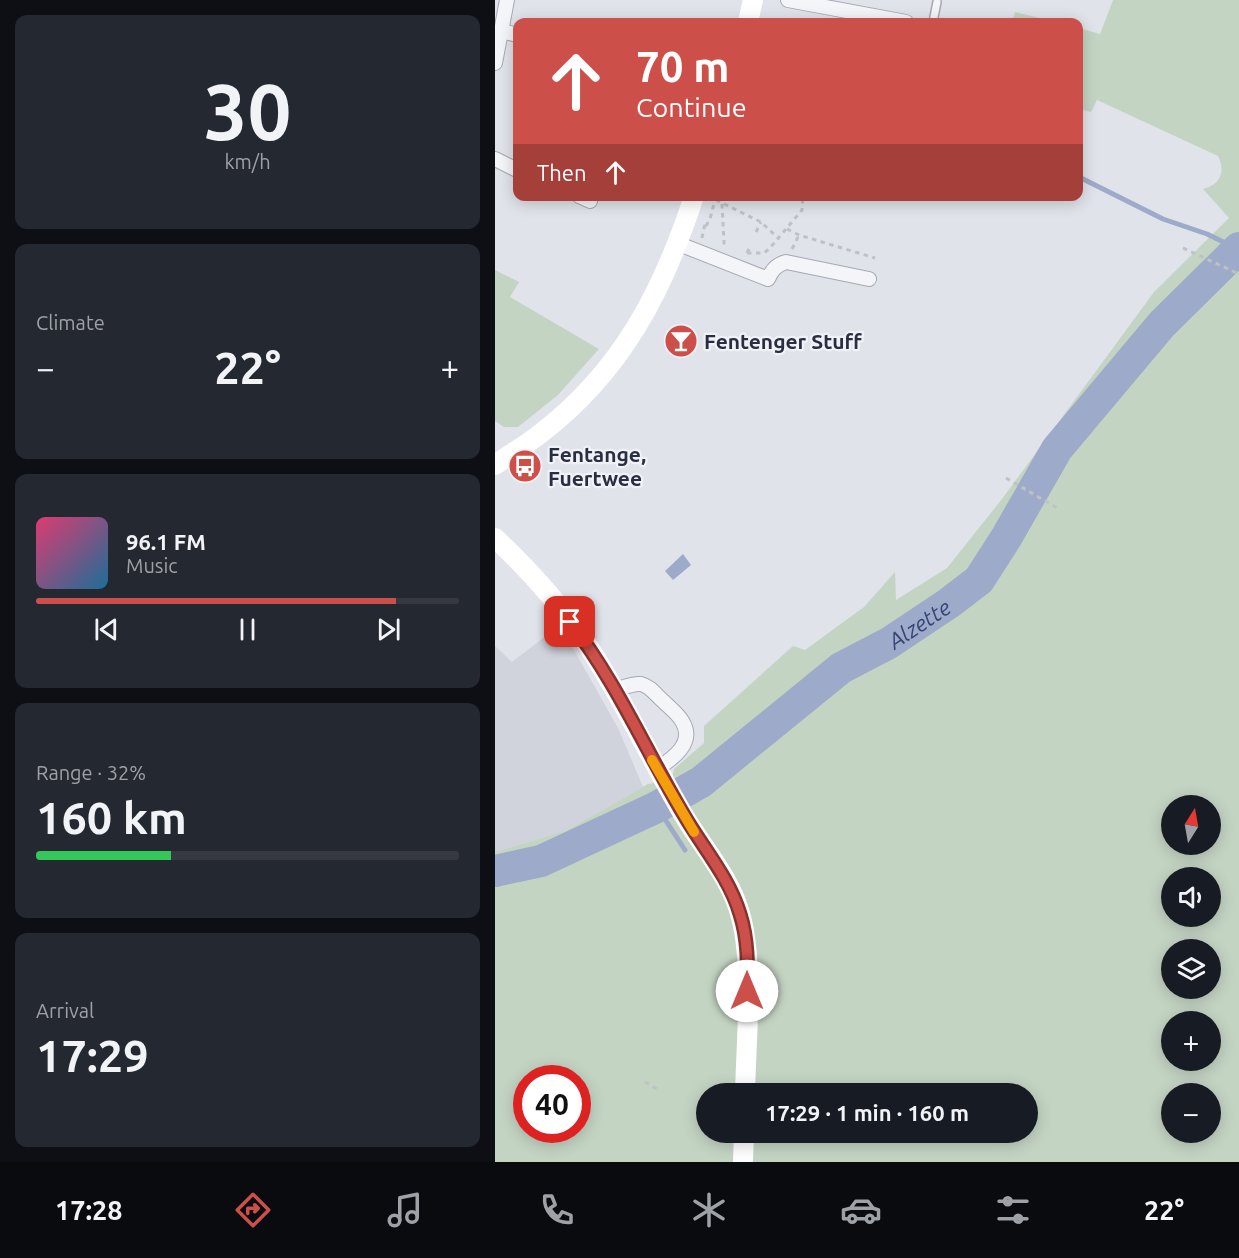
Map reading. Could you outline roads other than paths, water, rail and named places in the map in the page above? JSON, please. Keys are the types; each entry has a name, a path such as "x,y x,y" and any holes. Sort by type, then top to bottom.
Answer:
{"street":[{"path":"495,63 507,0"},
{"path":"749,18 753,0"},
{"path":"788,0 885,18"},
{"path":"502,31 513,34"},
{"path":"495,159 513,168"},
{"path":"495,465 541,434 611,365 634,333 655,297 679,244 692,201"},
{"path":"679,244 768,279 771,271 786,262 869,279"},
{"path":"495,538 549,594 581,636 614,690 685,818 733,894 746,940 748,971 745,1083"},
{"path":"614,690 638,683 648,686 682,722 685,741 681,750 659,772"},
{"path":"743,1162 744,1143"}],"lane":[{"path":"934,18 937,2"}],"water":[{"path":"683,554 691,565 673,580 665,571"}],"waterway":[{"path":"1083,179 1163,219 1207,234 1238,249"},
{"name":"Alzette","path":"495,871 541,861 657,807 701,782 841,668 889,643 979,580 1057,449 1162,324 1239,248"},
{"path":"657,807 685,850"}],"place":[{"name":"Fentenger Stuff","path":"681,341"},
{"name":"Fentange, Fuertwee","path":"525,466"}]}
